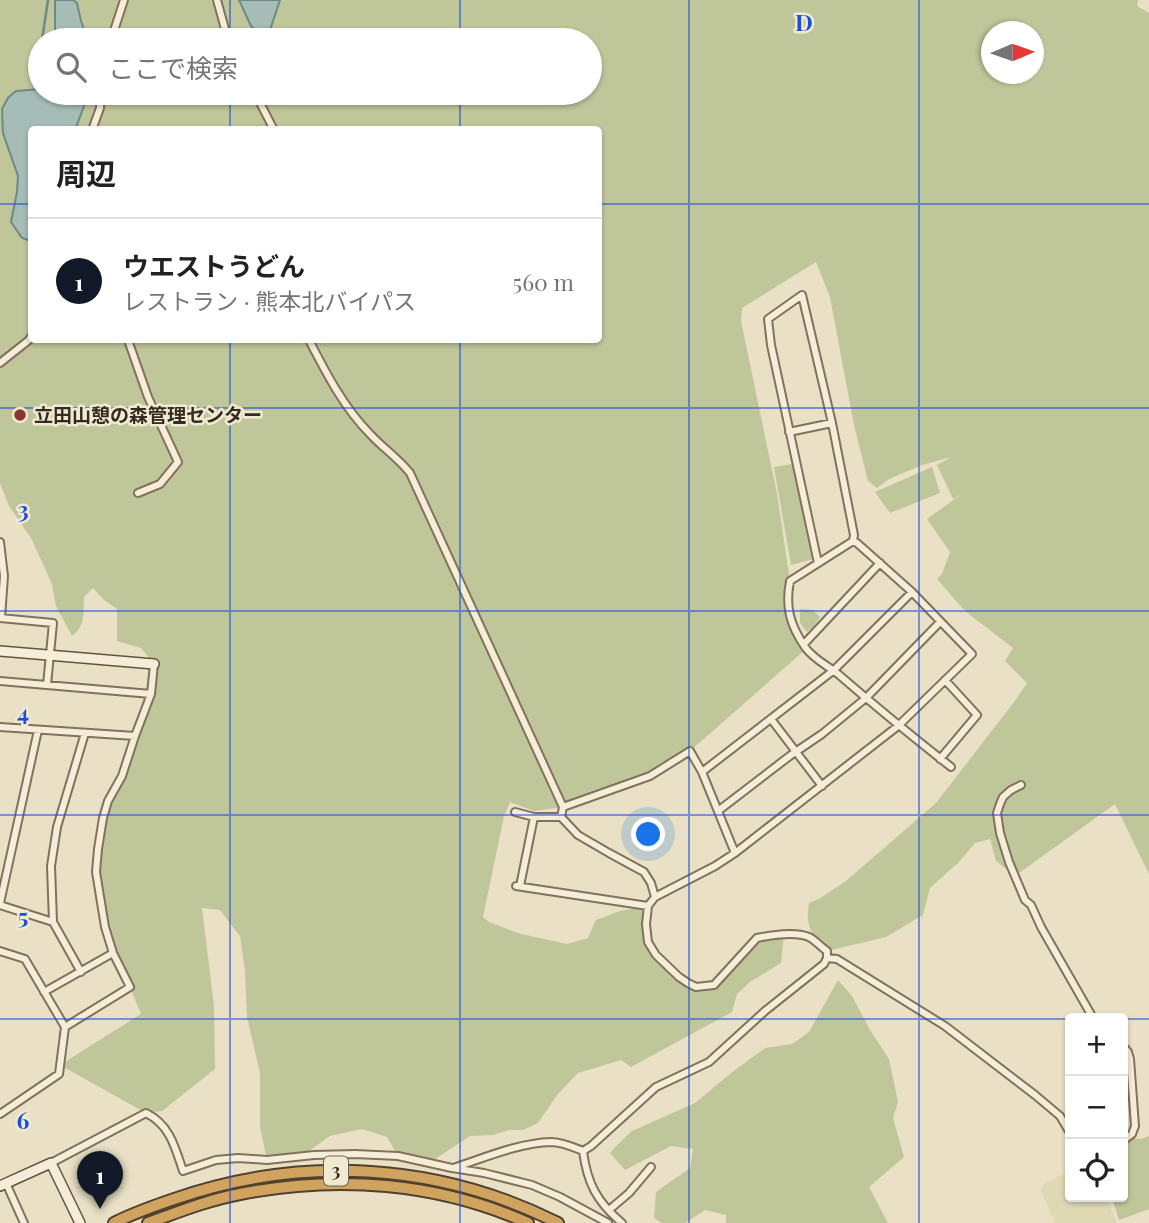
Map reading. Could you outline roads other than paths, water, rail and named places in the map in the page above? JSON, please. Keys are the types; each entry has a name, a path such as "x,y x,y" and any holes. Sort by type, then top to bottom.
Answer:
{"highway":[{"name":"3","path":"114,1223 202,1189 233,1182 271,1175 352,1170 424,1178 467,1187 506,1200 558,1223"},
{"name":"3","path":"148,1223 237,1194 283,1187 369,1183 441,1194 528,1223"}],"street":[{"path":"115,28 124,0"},
{"path":"217,0 225,28"},
{"path":"93,126 100,105"},
{"path":"261,105 272,126"},
{"path":"818,563 771,345 768,319 802,295 832,423 854,535 853,541 790,581 790,619 806,649 951,767"},
{"path":"0,363 28,341"},
{"path":"129,343 148,397 178,461 160,484 138,493"},
{"path":"310,343 342,400 371,436 410,473 563,807 561,817"},
{"path":"789,432 832,423"},
{"path":"583,1151 656,1087 709,1062 824,964 827,958 827,951 809,937 784,934 767,936 757,939 714,985 696,987 680,977 656,955 648,942 648,906 655,897 735,853 898,726 972,654 912,592 853,541"},
{"path":"0,542 1,618 53,623 47,685"},
{"path":"804,644 880,563"},
{"path":"702,772 834,670 912,592"},
{"path":"718,811 866,698 940,622"},
{"path":"0,651 154,664 151,694 122,776 108,801 96,872 105,927 113,953 130,987 65,1027"},
{"path":"940,759 977,715 945,680"},
{"path":"0,681 151,694"},
{"path":"771,719 821,786"},
{"path":"0,727 135,736"},
{"path":"38,730 0,904 53,922"},
{"path":"81,972 53,922 51,866 57,827 85,733"},
{"path":"563,807 650,776 690,751 702,772 735,853"},
{"path":"1021,785 1003,797 1000,804 997,813 1000,834 1025,900 1031,905 1041,928 1090,1013"},
{"path":"515,812 534,817 561,817 578,835 644,872 655,897"},
{"path":"534,817 518,886 648,906"},
{"path":"0,951 25,959 65,1027 59,1074 0,1114"},
{"path":"44,992 113,953"},
{"path":"827,958 837,959 945,1026 1035,1095 1060,1116 1065,1124"},
{"path":"1126,1139 1132,1134 1135,1126 1128,1052"},
{"path":"24,1223 3,1185 146,1113 153,1116 171,1136 183,1171 216,1160 238,1158 267,1160 355,1154 398,1156 532,1185 607,1223"},
{"path":"452,1168 523,1146 552,1142 583,1151"},
{"path":"583,1151 589,1180 601,1202 622,1223"},
{"path":"51,1163 80,1223"},
{"path":"609,1210 629,1193 651,1167"}],"water":[{"path":"55,0 73,0 77,3 84,28 55,28"},
{"path":"239,0 280,0 271,28 251,26"},
{"path":"28,90 28,105 84,105 77,126 28,126 28,240 22,238 11,222 18,176 3,133 2,109 16,91"}],"waterway":[{"path":"44,28 48,0"}],"place":[{"name":"立田山憩の森管理センター","path":"20,415"},
{"name":"ウエストうどん","path":"100,1209"}]}
